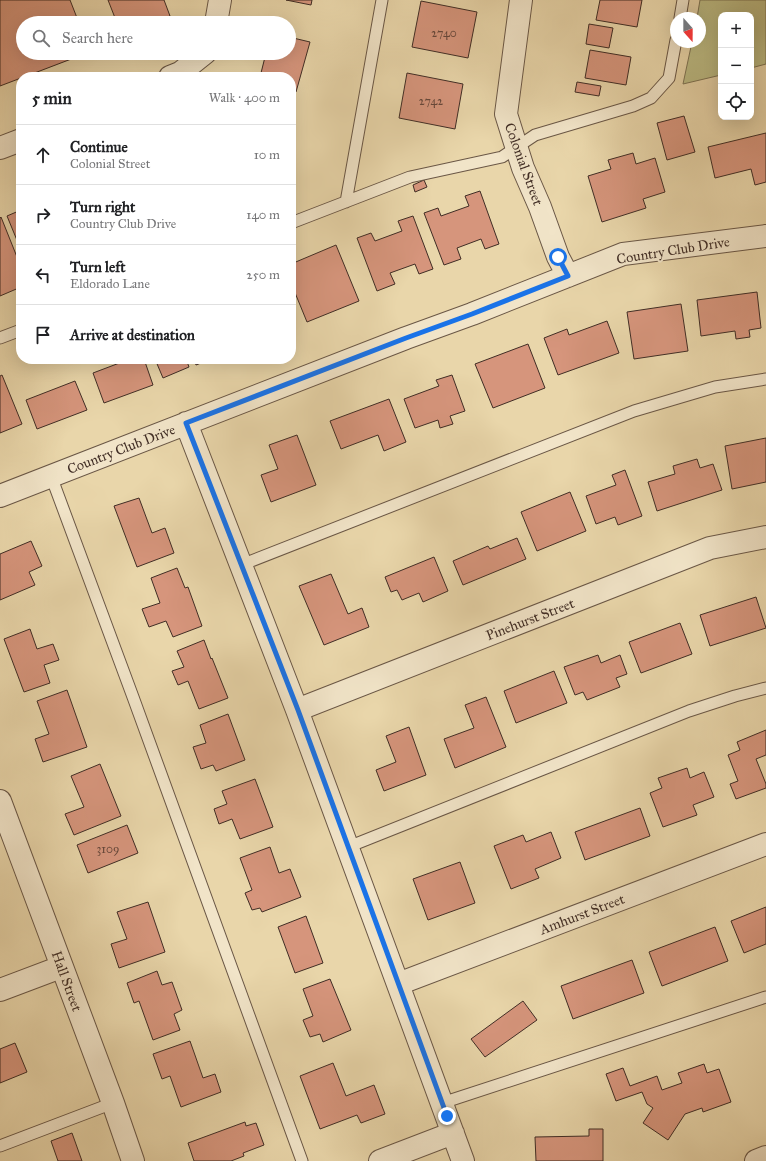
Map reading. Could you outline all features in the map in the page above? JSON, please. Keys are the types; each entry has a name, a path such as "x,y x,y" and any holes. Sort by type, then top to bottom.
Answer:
{"street":[{"path":"217,16 220,0"},
{"name":"Colonial Street","path":"521,0 506,114 523,168 540,207 558,257 568,276"},
{"path":"181,72 196,60"},
{"path":"0,148 16,142"},
{"name":"Country Club Drive","path":"0,496 406,338 472,314 623,254 766,236"},
{"path":"186,423 298,710 463,1161"},
{"name":"Pinehurst Street","path":"298,710 710,548 766,537"},
{"name":"Hall Street","path":"0,801 5,832 61,967 113,1103 133,1161"},
{"name":"Amhurst Street","path":"398,984 766,844"},
{"path":"0,990 61,967"},
{"path":"380,1161 453,1133"},
{"path":"756,1161 766,1157"}],"lane":[{"path":"346,202 382,0"},
{"path":"681,12 683,0"},
{"path":"296,222 410,177 502,157 535,135 633,106 651,98 669,78 675,48"},
{"path":"0,338 16,332"},
{"path":"241,566 634,411 714,387 766,380"},
{"path":"51,476 136,704 302,1161"},
{"path":"348,847 689,711 735,696 766,688"},
{"path":"442,1103 766,997"},
{"path":"0,1146 113,1103"}],"green space":[{"path":"700,0 766,0 766,64 754,67 754,12 718,12 718,76 683,84 691,48 706,48 706,12 698,12"}],"building":[{"path":"0,0 70,0 76,16 16,16 16,60 69,60 37,72 16,72 16,80 0,86"},
{"path":"108,0 164,0 170,16 114,16"},
{"path":"286,0 312,0 311,5"},
{"path":"600,0 642,0 637,27 596,20"},
{"path":"421,1 477,12 468,58 412,47"},
{"path":"589,24 613,28 609,48 586,44"},
{"path":"296,39 310,42 296,92 296,72 261,72 264,60 296,60"},
{"path":"590,50 631,57 626,85 585,78"},
{"path":"407,73 463,84 455,129 399,118"},
{"path":"577,82 601,86 599,96 575,92"},
{"path":"684,116 695,152 667,160 657,123"},
{"path":"766,133 766,182 755,185 751,169 715,178 708,147"},
{"path":"633,153 636,164 655,158 665,192 643,199 646,208 602,222 588,176 611,169 608,160"},
{"path":"424,180 427,187 415,192 413,185"},
{"path":"480,191 499,244 485,249 481,239 457,248 461,259 444,265 424,213 438,208 441,216 469,206 465,196"},
{"path":"16,212 16,238 7,216"},
{"path":"413,216 433,269 419,274 415,264 390,273 395,284 377,291 357,238 371,233 375,241 402,231 398,221"},
{"path":"1,217 16,254 16,289 0,296"},
{"path":"336,245 359,301 307,322 296,295 296,262"},
{"path":"757,292 761,328 749,330 750,337 736,339 735,331 701,336 697,300"},
{"path":"681,304 688,351 634,359 627,312"},
{"path":"607,321 619,353 558,375 544,338 567,329 569,335"},
{"path":"528,344 545,388 493,408 475,364"},
{"path":"117,364 146,364 153,385 104,403 93,373"},
{"path":"157,364 188,364 189,367 163,378"},
{"path":"2,375 22,424 0,433 0,376"},
{"path":"452,375 465,411 450,416 453,424 440,428 438,420 415,428 404,399 439,386 436,380"},
{"path":"75,381 87,410 37,429 26,400"},
{"path":"389,399 406,442 384,451 378,435 341,449 330,421"},
{"path":"297,435 316,485 271,502 261,475 278,469 269,445"},
{"path":"766,438 766,482 732,489 725,446"},
{"path":"697,459 700,468 713,464 722,490 657,511 648,482 675,474 673,466"},
{"path":"625,470 642,516 618,525 615,517 596,524 586,496 616,485 612,475"},
{"path":"570,492 586,531 537,551 521,512"},
{"path":"139,498 152,533 165,528 174,553 137,567 114,506"},
{"path":"517,538 526,559 463,585 453,561 488,546 490,549"},
{"path":"31,541 42,566 29,572 35,585 0,600 0,554"},
{"path":"434,557 448,591 423,602 419,593 402,600 397,590 391,592 385,577"},
{"path":"177,568 185,588 188,587 202,626 173,637 166,621 149,627 142,609 160,603 151,578"},
{"path":"331,574 348,614 362,608 369,627 324,645 299,586"},
{"path":"756,597 766,628 710,646 700,615"},
{"path":"680,623 692,654 641,673 629,642"},
{"path":"30,629 37,649 53,644 59,660 44,665 50,683 24,692 4,639"},
{"path":"204,640 228,698 199,709 188,681 178,685 172,671 184,667 177,651"},
{"path":"598,655 601,663 620,655 627,674 616,678 620,687 587,700 583,692 575,695 564,667"},
{"path":"554,671 567,703 516,723 504,691"},
{"path":"67,690 87,747 43,762 35,739 49,734 37,701"},
{"path":"486,697 506,747 455,768 444,739 474,728 465,705"},
{"path":"228,714 245,760 216,771 213,765 201,769 193,747 206,743 200,725"},
{"path":"409,727 426,775 384,791 376,770 396,762 386,736"},
{"path":"766,730 766,755 756,759 766,784 766,788 736,799 730,784 738,781 728,755 740,750 737,742"},
{"path":"100,764 121,816 74,835 65,814 84,807 71,776"},
{"path":"687,768 690,778 704,772 714,797 693,805 697,815 663,827 650,793 662,788 658,778"},
{"path":"255,779 273,827 240,839 232,819 219,824 214,809 227,804 222,791"},
{"path":"640,808 650,836 585,860 575,832"},
{"path":"127,825 138,853 88,873 77,845"},
{"path":"551,832 561,858 535,869 539,878 511,889 494,846 523,835 526,842"},
{"path":"270,847 279,873 290,869 301,897 262,912 260,908 252,910 245,893 252,890 240,858"},
{"path":"460,862 475,903 428,920 413,879"},
{"path":"148,902 165,952 119,968 111,944 127,939 117,912"},
{"path":"766,907 766,944 744,953 731,921"},
{"path":"306,916 323,963 295,973 278,927"},
{"path":"715,927 728,961 662,986 649,952"},
{"path":"632,960 644,993 573,1019 561,986"},
{"path":"157,971 162,985 172,982 182,1010 174,1014 180,1030 153,1040 139,1001 134,1003 127,983"},
{"path":"330,979 351,1030 323,1042 320,1034 310,1037 303,1020 313,1016 303,989"},
{"path":"523,1001 537,1020 485,1057 471,1039"},
{"path":"190,1041 203,1078 215,1074 221,1092 181,1107 170,1076 162,1079 153,1054"},
{"path":"15,1043 27,1072 0,1083 0,1049"},
{"path":"333,1063 346,1096 374,1085 385,1114 361,1123 357,1115 320,1129 300,1076"},
{"path":"704,1064 707,1073 719,1069 731,1102 703,1112 702,1108 685,1114 668,1140 643,1123 653,1108 647,1104 642,1092 616,1101 606,1074 623,1068 630,1086 657,1076 662,1090 682,1083 678,1073"},
{"path":"245,1122 246,1126 256,1123 264,1145 243,1153 244,1156 231,1161 194,1161 188,1143"},
{"path":"589,1129 603,1129 603,1161 536,1161 535,1137 589,1136"},
{"path":"72,1133 82,1161 58,1161 51,1141"}],"route":[{"path":"447,1116 298,710 186,423 568,276 558,257"}]}
